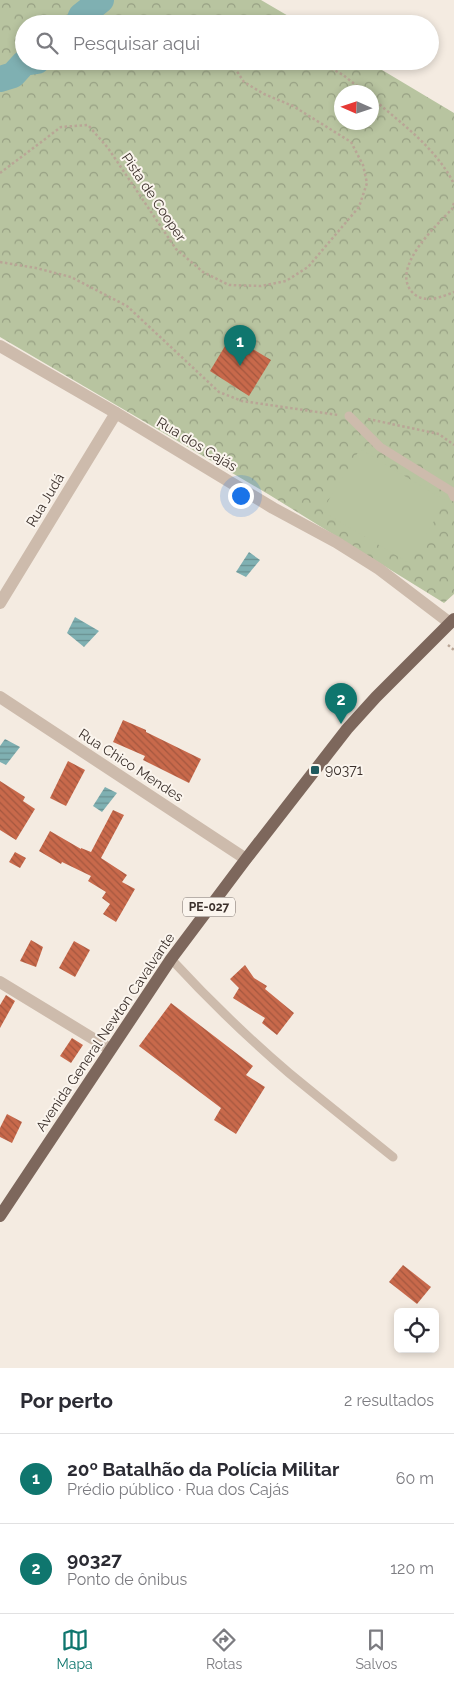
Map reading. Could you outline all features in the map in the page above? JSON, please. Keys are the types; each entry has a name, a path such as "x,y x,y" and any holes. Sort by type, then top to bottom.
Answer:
{"main road":[{"name":"Avenida General Newton Cavalvante","path":"0,1216 171,959 246,859 359,716 399,672 453,623"}],"street":[{"name":"Rua dos Cajás","path":"0,346 116,413 273,508 336,542 407,589 453,623"},
{"name":"Rua Judá","path":"0,603 116,413"},
{"name":"Rua Chico Mendes","path":"0,697 246,859"},
{"path":"0,982 110,1049"}],"lane":[{"path":"349,416 380,448 451,491 454,497"},
{"path":"171,959 200,990 289,1073 393,1157"}],"path":[{"name":"Pista de Cooper","path":"0,173 61,127 88,125 108,148 176,249 203,272 229,285 261,286 286,281 308,267 358,207 367,183 363,165 351,142 293,106 264,94 244,82 236,70"},
{"path":"335,70 356,85"},
{"path":"379,104 426,144 454,184"},
{"path":"454,203 452,209 416,251 407,268 406,280 412,292 420,299 440,298 454,292"},
{"path":"0,262 36,268 71,277 128,306 220,392 242,401 373,420 439,434 454,445"}],"green space":[{"path":"0,0 261,0 287,15 15,15 15,70 382,70 454,113 454,594 444,603 268,494 0,337"},
{"path":"360,449 446,501 409,563 322,511"}],"water":[{"path":"249,552 260,560 246,577 236,572"},
{"path":"75,617 99,631 84,647 67,633"},
{"path":"5,739 20,747 6,765 0,762 0,746"},
{"path":"105,787 117,793 102,812 93,806"}],"building":[{"path":"231,336 271,360 249,396 210,371"},
{"path":"123,720 201,759 189,783 143,760 145,756 113,742"},
{"path":"68,761 85,770 66,806 50,798"},
{"path":"0,781 25,797 23,801 35,809 16,840 0,830"},
{"path":"113,810 124,815 101,858 127,875 122,882 135,889 116,922 103,914 110,904 102,898 106,892 88,881 91,876 62,862 61,864 39,851 50,831 81,849 91,852"},
{"path":"15,852 26,858 20,868 9,862"},
{"path":"31,940 43,947 36,967 20,961"},
{"path":"74,941 90,950 75,977 59,968"},
{"path":"245,965 254,978 267,986 265,989 294,1013 277,1035 262,1023 265,1018 233,998 239,988 230,979"},
{"path":"6,995 15,1001 0,1028 0,1005"},
{"path":"171,1003 253,1066 246,1075 265,1087 236,1134 214,1120 221,1108 139,1046"},
{"path":"72,1038 83,1045 71,1063 60,1056"},
{"path":"7,1114 22,1122 12,1143 0,1137 0,1128"},
{"path":"403,1265 431,1287 417,1304 389,1282"}],"waterway":[{"path":"82,15 101,0"},
{"path":"0,79 13,75 18,70"}],"place":[{"name":"20º Batalhão da Polícia Militar","path":"240,366"},
{"name":"90327","path":"341,724"},
{"name":"90371","path":"315,770"}]}
